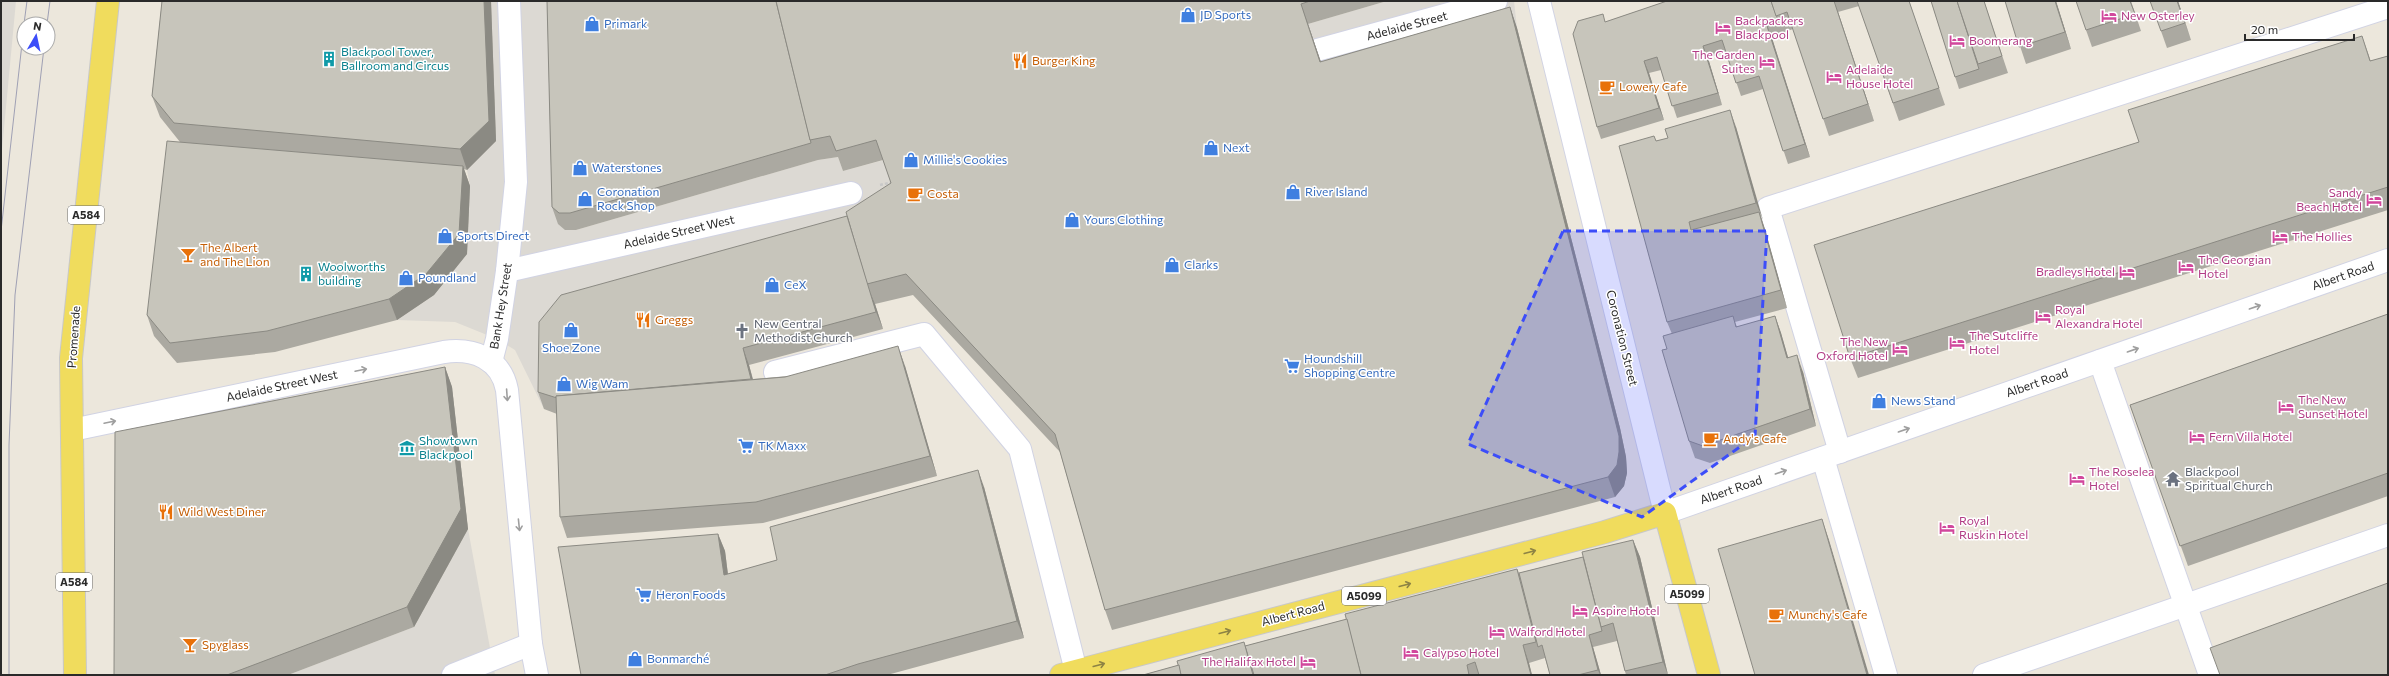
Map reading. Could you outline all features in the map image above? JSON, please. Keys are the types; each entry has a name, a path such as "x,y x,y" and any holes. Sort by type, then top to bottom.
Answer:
{"main road":[{"name":"Promenade","path":"75,675 71,358 108,1"},
{"name":"Albert Road","path":"1069,673 1605,532 1665,512"},
{"name":"Coronation Street","path":"1665,512 1707,675"}],"street":[{"name":"Bank Hey Street","path":"509,1 516,182 507,272 497,339 491,362 503,373 507,390 531,644 537,675"},
{"name":"Adelaide Street","path":"1317,50 1496,1"},
{"name":"Coronation Street","path":"1539,1 1665,512"},
{"path":"1886,675 1832,455 1768,208 2388,7"},
{"name":"Adelaide Street West","path":"507,272 851,193"},
{"name":"Albert Road","path":"1665,512 2388,260"},
{"path":"775,372 924,334 1020,449 1069,673"},
{"name":"Adelaide Street West","path":"72,430 444,352 464,352 484,357 491,362"},
{"path":"2100,361 2187,605 2210,675"},
{"path":"1984,675 2388,535"},
{"path":"453,675 531,644"}],"path":[{"path":"851,193 899,180"}],"highlighted area":[{"path":"1563,231 1767,231 1755,436 1642,517 1468,444"}],"shaded area":[{"path":"1,1 16,1 1,160"},
{"path":"491,1 553,1 576,230 818,160 838,157 843,171 884,160 898,203 544,409 515,350 497,339 455,322 397,320 434,295 467,254 470,186 467,170 496,141"},
{"path":"1387,1 1514,1 1517,28 1328,83 1308,24"},
{"path":"468,529 495,675 288,675 414,627"}],"building":[{"name":"Blackpool Tower, Ballroom and Circus","path":"162,1 484,1 489,121 460,149 174,123 152,96"},
{"path":"547,1 776,1 811,143 570,213 559,213 552,207"},
{"name":"Houndshill Shopping Centre","path":"776,1 1310,1 1301,4 1320,62 1510,7 1619,436 1617,465 1608,477 1105,610 1055,434 906,274 867,284 846,212 891,183 876,140 836,151 830,136 810,140"},
{"path":"1667,1 1771,1 1778,20 1766,23 1805,144 1783,151 1759,76 1736,83 1722,40 1703,46 1718,93 1672,106 1657,57 1644,61 1659,108 1597,127 1573,34 1578,21 1603,14 1605,22"},
{"name":"Adelaide House Hotel","path":"1771,1 1834,1 1868,104 1823,119 1787,12 1776,16"},
{"path":"1857,1 1909,1 1939,88 1893,103"},
{"name":"Boomerang","path":"1931,1 1957,1 1979,69 1955,77"},
{"path":"1957,1 1984,1 2002,56 1978,64"},
{"path":"2005,1 2055,1 2065,32 2019,47"},
{"path":"2076,1 2130,1 2135,14 2086,30"},
{"path":"2150,1 2177,1 2185,23 2161,31"},
{"path":"2362,36 2370,61 2388,56 2388,187 1850,358 1814,245 2139,142 2128,110"},
{"path":"1730,110 1756,203 1689,222 1691,230 1759,212 1781,290 1667,322 1619,146 1654,136 1656,141 1668,138 1665,129"},
{"name":"Woolworths building","path":"167,141 463,166 459,234 426,274 389,299 267,331 170,343 147,315"},
{"path":"847,216 876,312 743,348 751,379 556,396 557,398 538,392 539,322 561,295"},
{"path":"2388,314 2388,473 2180,546 2130,405"},
{"path":"1733,316 1736,327 1775,316 1787,358 1797,355 1810,409 1703,446 1689,441 1662,350 1667,349 1663,336"},
{"name":"TK Maxx","path":"898,346 930,456 756,502 560,517 556,396 785,377"},
{"path":"445,367 461,509 407,607 227,675 114,675 115,432"},
{"path":"978,470 1017,621 858,664 825,675 581,675 558,547 718,534 724,575 777,560 770,527"},
{"path":"1822,519 1867,675 1755,675 1718,549"},
{"path":"1633,540 1663,662 1625,671 1613,623 1601,627 1582,552"},
{"path":"1583,557 1602,631 1589,635 1598,670 1578,675 1550,675 1542,645 1538,647 1519,573"},
{"path":"1517,569 1536,642 1523,645 1531,675 1479,675 1475,662 1467,665 1469,675 1361,675 1345,614"},
{"path":"2388,583 2388,675 2220,675 2210,648"},
{"path":"1347,619 1361,675 1254,675 1245,646"},
{"path":"1244,642 1253,675 1181,675 1177,661"},
{"path":"1179,665 1181,675 1143,675"}],"tram line":[{"path":"25,16 27,1"},
{"path":"48,16 50,1"},
{"path":"1,231 21,56"},
{"path":"9,675 9,445 15,295 43,56"}],"place":[{"name":"JD Sports","path":"1188,15"},
{"name":"New Osterley","path":"2109,16"},
{"name":"Primark","path":"592,24"},
{"name":"Backpackers Blackpool","path":"1723,28"},
{"name":"Boomerang","path":"1957,41"},
{"name":"Blackpool Tower, Ballroom and Circus","path":"329,59"},
{"name":"Burger King","path":"1020,61"},
{"name":"The Garden Suites","path":"1767,62"},
{"name":"Adelaide House Hotel","path":"1834,77"},
{"name":"Lowery Cafe","path":"1607,87"},
{"name":"Next","path":"1211,148"},
{"name":"Millie's Cookies","path":"911,160"},
{"name":"Waterstones","path":"580,168"},
{"name":"River Island","path":"1293,192"},
{"name":"Costa","path":"915,194"},
{"name":"Coronation Rock Shop","path":"585,199"},
{"name":"Sandy Beach Hotel","path":"2374,200"},
{"name":"Yours Clothing","path":"1072,220"},
{"name":"Sports Direct","path":"445,236"},
{"name":"The Hollies","path":"2280,237"},
{"name":"The Albert and The Lion","path":"188,255"},
{"name":"Clarks","path":"1172,265"},
{"name":"The Georgian Hotel","path":"2186,267"},
{"name":"Bradleys Hotel","path":"2127,272"},
{"name":"Woolworths building","path":"306,274"},
{"name":"Poundland","path":"406,278"},
{"name":"CeX","path":"772,285"},
{"name":"Royal Alexandra Hotel","path":"2043,317"},
{"name":"Greggs","path":"643,320"},
{"name":"Shoe Zone","path":"571,330"},
{"name":"New Central Methodist Church","path":"742,331"},
{"name":"The Sutcliffe Hotel","path":"1957,343"},
{"name":"The New Oxford Hotel","path":"1900,349"},
{"name":"Houndshill Shopping Centre","path":"1292,366"},
{"name":"Wig Wam","path":"564,384"},
{"name":"News Stand","path":"1879,401"},
{"name":"The New Sunset Hotel","path":"2286,407"},
{"name":"Fern Villa Hotel","path":"2197,437"},
{"name":"Andy's Cafe","path":"1711,439"},
{"name":"TK Maxx","path":"746,446"},
{"name":"Showtown Blackpool","path":"407,448"},
{"name":"The Roselea Hotel","path":"2077,479"},
{"name":"Blackpool Spiritual Church","path":"2173,479"},
{"name":"Wild West Diner","path":"166,512"},
{"name":"Royal Ruskin Hotel","path":"1947,528"},
{"name":"Heron Foods","path":"644,595"},
{"name":"Aspire Hotel","path":"1580,611"},
{"name":"Munchy's Cafe","path":"1776,615"},
{"name":"Walford Hotel","path":"1497,632"},
{"name":"Spyglass","path":"190,645"},
{"name":"Calypso Hotel","path":"1411,653"},
{"name":"Bonmarché","path":"635,659"},
{"name":"The Halifax Hotel","path":"1308,662"}]}
